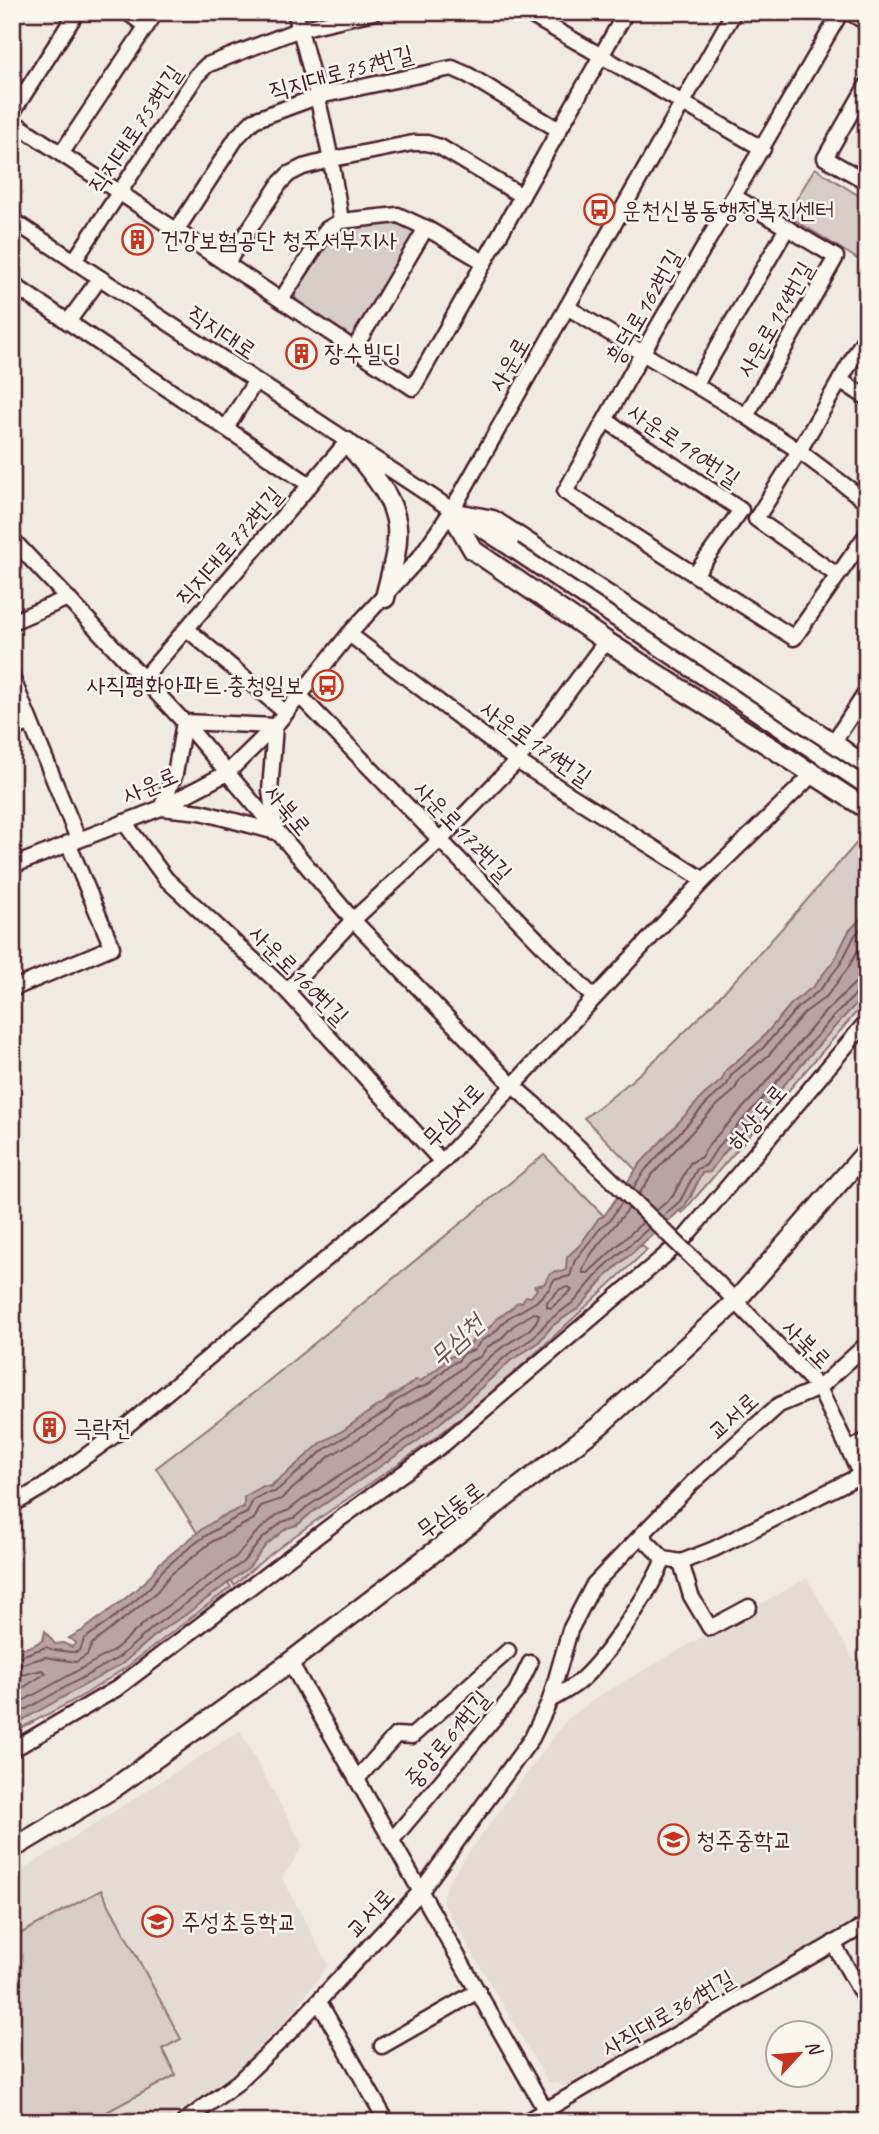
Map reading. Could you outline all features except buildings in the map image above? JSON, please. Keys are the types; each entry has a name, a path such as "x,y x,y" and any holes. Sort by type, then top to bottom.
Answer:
{"main road":[{"path":"347,442 388,498 395,514 396,547 385,598"},
{"path":"451,512 473,550 606,641 867,809"},
{"path":"451,512 493,520 832,742 867,768"},
{"name":"무심동로","path":"12,1849 114,1788 290,1662 599,1426 735,1302 867,1152"}],"street":[{"path":"12,113 77,12"},
{"path":"127,12 146,26"},
{"path":"61,154 156,12"},
{"path":"295,12 319,96 341,221"},
{"name":"직지대로753번길","path":"74,261 197,75 207,65 300,29 374,12"},
{"path":"525,12 763,149"},
{"path":"12,121 413,388 626,12"},
{"name":"사운로","path":"12,866 161,808 227,774 275,726 349,635 429,546 451,512 734,12"},
{"name":"흥덕로162번길","path":"696,573 565,492 607,421 643,352 841,12"},
{"path":"849,12 867,23"},
{"name":"직지대로757번길","path":"176,231 247,125 319,96 452,68 559,130"},
{"path":"867,85 825,158 867,182"},
{"path":"226,264 289,174 332,159 413,142 427,143 440,147 522,196"},
{"name":"사운로194번길","path":"735,197 836,257 746,416"},
{"path":"281,300 327,229 341,221 398,215 484,262"},
{"name":"직지대로","path":"12,220 451,512 513,550 867,788"},
{"path":"354,349 426,228"},
{"name":"사운로194번길","path":"696,384 787,228"},
{"path":"68,322 100,278"},
{"path":"12,284 310,485"},
{"name":"사운로194번길","path":"567,307 746,416 799,451 867,502"},
{"path":"837,575 756,519 867,334"},
{"path":"840,380 867,398"},
{"path":"226,428 255,382"},
{"name":"사운로190번길","path":"607,421 741,510 696,573"},
{"name":"직지대로772번길","path":"144,679 347,442"},
{"path":"696,573 794,638 867,534"},
{"name":"사북로","path":"12,539 184,722 353,920 512,1085 717,1282 819,1388 864,1482"},
{"path":"12,622 68,598"},
{"path":"187,629 286,713"},
{"name":"사운로174번길","path":"349,635 517,761 704,880"},
{"path":"287,991 353,920 440,840 517,761 606,641"},
{"path":"12,677 112,947 12,989"},
{"name":"무심서로","path":"12,1505 43,1487 123,1429 443,1161 704,880 819,779 832,742 867,691"},
{"name":"사운로172번길","path":"300,695 593,997"},
{"path":"12,730 30,722"},
{"path":"184,722 275,726 270,791 276,832 201,812 161,808 175,774 184,722"},
{"name":"사운로160번길","path":"124,822 166,879 287,991 443,1161"},
{"name":"하상도로","path":"12,1750 116,1689 337,1521 445,1443 682,1241 867,1021"},
{"name":"교서로","path":"184,2122 237,2083 319,2002 421,1891 532,1738 550,1700 570,1630 594,1584 692,1483 779,1405 819,1388 867,1344"},
{"path":"849,1450 867,1440"},
{"path":"640,1535 664,1559 681,1562 864,1482"},
{"path":"550,1700 581,1680 656,1578 664,1559"},
{"path":"681,1562 691,1596 710,1628 749,1607"},
{"name":"중앙로61번길","path":"357,1779 396,1735 412,1736 508,1651"},
{"path":"290,1662 549,2116"},
{"name":"중앙로61번길","path":"392,1840 516,1692 530,1663"},
{"name":"사직대로361번길","path":"525,2122 549,2116 867,1924"},
{"path":"833,1943 867,2003"},
{"path":"382,2046 478,1991"},
{"path":"319,2002 387,2122"}],"shaded area":[{"path":"815,168 867,201 867,265 787,215"},
{"path":"400,223 413,228 417,238 359,336 347,337 299,306 294,294 336,233 359,225"},
{"path":"862,837 867,841 867,912 849,931 835,959 814,986 793,1002 758,1043 726,1070 722,1080 703,1096 636,1170 584,1118 622,1089 695,1022"},
{"path":"867,993 867,1000 682,1213 680,1211 691,1197 702,1173 710,1172 827,1035"},
{"path":"544,1155 604,1216 599,1218 568,1257 566,1270 535,1287 538,1289 531,1298 497,1318 489,1329 476,1335 470,1345 421,1381 389,1397 382,1405 321,1443 244,1507 221,1517 198,1534 156,1468 256,1391"},
{"path":"641,1245 647,1250 520,1368 467,1413 283,1545 234,1585 231,1580 249,1567 266,1545 287,1527 297,1525 419,1440 510,1361 538,1343 552,1326 580,1307 608,1274"},
{"name":"청주중학교","path":"807,1578 867,1683 867,1914 573,2087 548,2082 442,1901 449,1880 567,1719 607,1691"},
{"path":"228,1583 231,1587 128,1666 84,1695 12,1733 12,1726 141,1648 160,1631"},
{"name":"주성초등학교","path":"240,1731 303,1846 282,1878 328,1965 295,2010 229,2079 163,2122 16,2122 12,2114 12,1877"},
{"path":"101,1890 181,2039 162,2049 176,2075 88,2122 24,2122 12,2100 12,2000 20,1995 12,1981 12,1938"}],"water":[{"path":"867,912 867,993 827,1035 710,1172 702,1173 685,1206 608,1274 580,1307 552,1326 538,1343 510,1361 419,1440 297,1525 287,1528 266,1545 249,1567 160,1631 122,1664 12,1726 12,1645 20,1648 32,1646 43,1640 45,1631 55,1644 63,1643 72,1647 76,1643 69,1638 122,1601 145,1582 159,1564 202,1529 244,1507 244,1497 263,1486 271,1487 321,1443 415,1380 421,1381 443,1364 446,1357 454,1356 459,1348 470,1345 483,1328 489,1328 495,1320 516,1303 522,1302 526,1296 531,1297 537,1289 535,1286 544,1284 549,1275 555,1271 566,1270 567,1257 580,1245 599,1218 604,1216 640,1164 703,1096 722,1080 726,1070 758,1043 793,1002 814,986 835,959 849,931"}],"place":[{"name":"운천신봉동행정복지센터","path":"599,210"},
{"name":"건강보험공단 청주서부지사","path":"137,240"},
{"name":"장수빌딩","path":"301,353"},
{"name":"사직평화아파트.충청일보","path":"327,685"},
{"name":"극락전","path":"50,1428"},
{"name":"청주중학교","path":"673,1840"},
{"name":"주성초등학교","path":"158,1922"}],"water label":[{"name":"무심천","path":"456,1340"}]}
